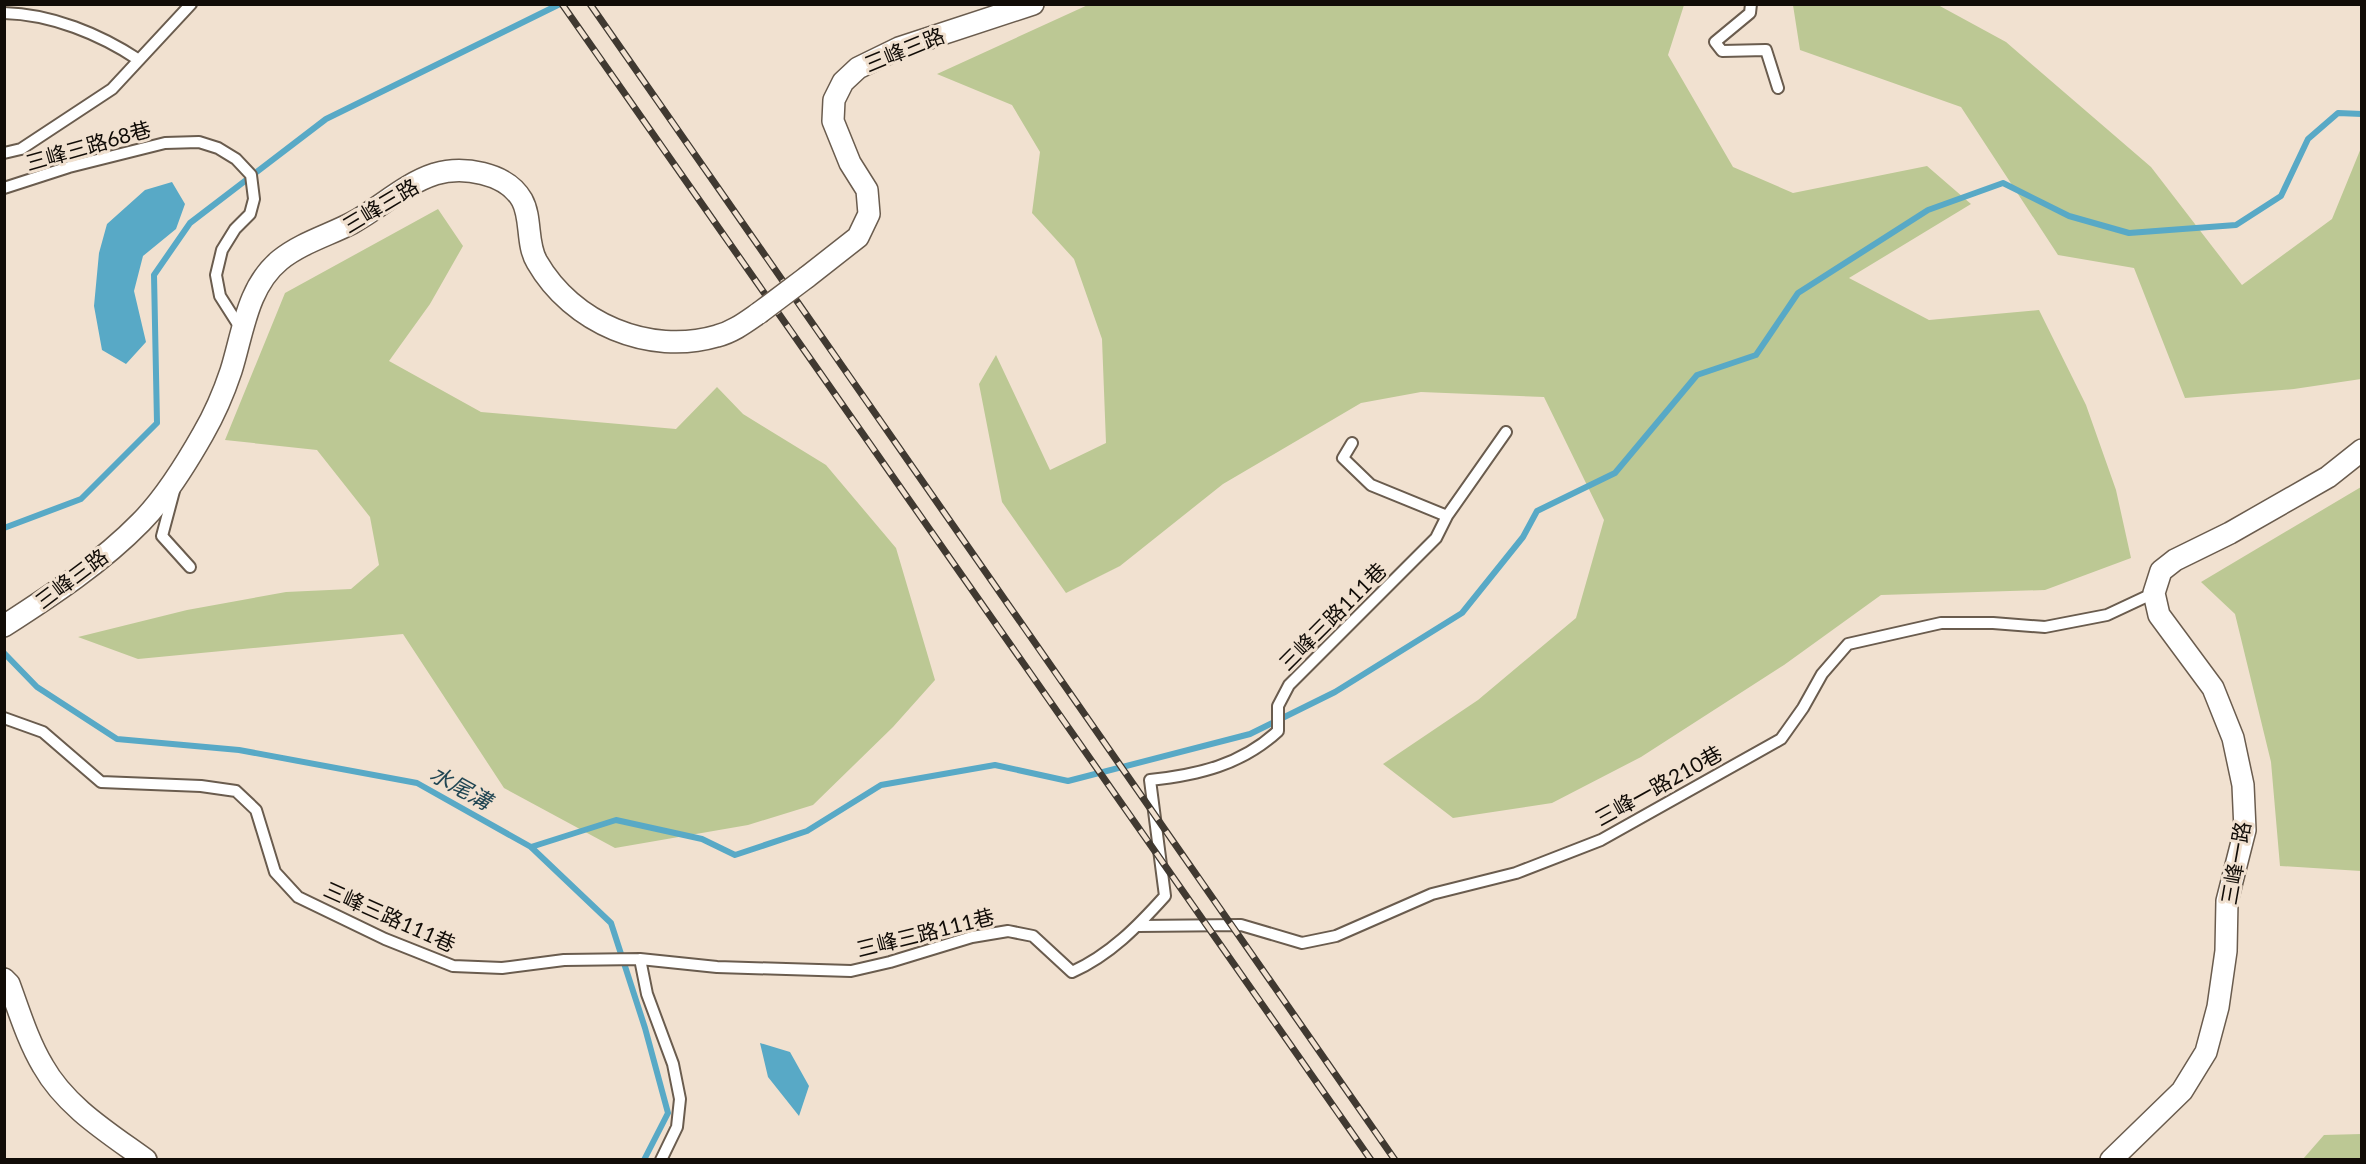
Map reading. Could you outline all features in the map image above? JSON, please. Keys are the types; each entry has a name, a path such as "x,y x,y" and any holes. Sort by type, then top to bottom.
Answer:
{"street":[{"name":"三峰三路","path":"4,626 65,586 141,522 203,433 231,372 242,329 256,292 266,274 280,260 354,222 414,183 457,169 477,170 508,186 522,200 534,258 547,279 584,313 605,325 651,341 685,342 717,336 735,329 759,314 858,237 869,214 867,190 850,163 832,121 834,100 843,82 858,68 899,48 1033,4"},
{"path":"2154,593 2161,571 2175,560 2230,533 2328,477 2361,450"},
{"name":"三峰一路","path":"2111,1160 2182,1092 2206,1052 2218,1007 2226,951 2227,902 2245,830 2242,786 2233,738 2212,688 2159,615 2154,593"},
{"path":"4,979 9,984 43,1066 62,1091 96,1125 146,1160"}],"lane":[{"name":"三峰三路68巷","path":"4,153 21,148 112,89 191,4"},
{"path":"1751,4 1750,13 1715,42 1722,51 1766,50 1778,88"},
{"path":"4,13 30,13 66,25 114,43 139,60"},
{"name":"三峰三路68巷","path":"4,188 69,167 165,143 199,142 227,153 251,175 254,199 250,214 235,228 222,250 216,275 220,296 242,329"},
{"name":"三峰三路111巷","path":"4,718 43,732 101,782 201,786 236,790 256,810 274,873 298,897 385,939 453,966 502,968 564,960 638,959 740,968 851,971 890,962 972,937 1008,931 1033,936 1072,972 1094,963 1138,926 1165,896 1150,780 1221,768 1260,748 1278,731 1278,706 1289,685 1436,538 1447,516 1506,432"},
{"path":"1352,443 1342,458 1371,485 1447,516"},
{"path":"179,470 162,536 190,567"},
{"name":"三峰一路210巷","path":"1138,926 1241,925 1302,943 1336,936 1432,894 1515,873 1602,840 1780,740 1803,708 1822,674 1848,644 1941,623 1993,622 2045,627 2107,615 2154,593"},
{"path":"638,959 647,994 673,1064 680,1098 677,1127 661,1160"}],"green space":[{"path":"1090,4 1684,5 1668,55 1733,167 1793,193 1927,166 1971,204 1849,278 1929,320 2039,310 2086,405 2116,490 2131,558 2045,590 1881,595 1784,665 1641,757 1552,803 1453,818 1383,764 1478,700 1576,618 1604,520 1544,397 1421,392 1361,403 1223,484 1120,566 1066,593 1002,502 979,384 996,355 1050,470 1106,443 1102,339 1074,259 1032,213 1040,152 1012,105 937,74"},
{"path":"1793,5 1938,5 2006,42 2151,167 2242,285 2332,219 2361,148 2361,379 2294,389 2185,398 2134,268 2058,255 1961,107 1800,50"},
{"path":"438,209 463,246 430,304 389,361 481,412 676,429 717,387 743,414 826,465 896,548 935,680 893,727 813,805 748,825 615,848 504,788 403,634 138,659 78,637 187,610 286,592 351,589 379,565 370,517 317,450 225,440 285,293"},
{"path":"2361,487 2361,871 2280,866 2271,762 2235,614 2201,582"},
{"path":"2361,1134 2361,1159 2303,1159 2324,1135"}],"water":[{"path":"172,182 185,204 176,229 143,256 134,291 146,342 126,364 102,350 94,306 99,253 107,224 145,190"},
{"path":"760,1043 790,1052 809,1086 799,1116 768,1077"}],"waterway":[{"path":"4,528 81,499 157,423 154,275 190,223 326,119 560,4"},
{"path":"531,847 616,820 702,839 735,855 807,831 881,785 995,765 1068,781 1250,734 1335,692 1462,613 1523,537 1537,511 1615,473 1697,375 1756,355 1798,293 1928,210 2003,183 2069,216 2129,233 2236,225 2281,196 2308,139 2338,113 2362,114"},
{"name":"水尾溝","path":"4,653 37,687 117,739 239,750 417,783 531,847 611,923 645,1028 668,1113 644,1160"}],"railway":[{"path":"562,4 1371,1160"},
{"path":"590,4 1395,1160"}]}
